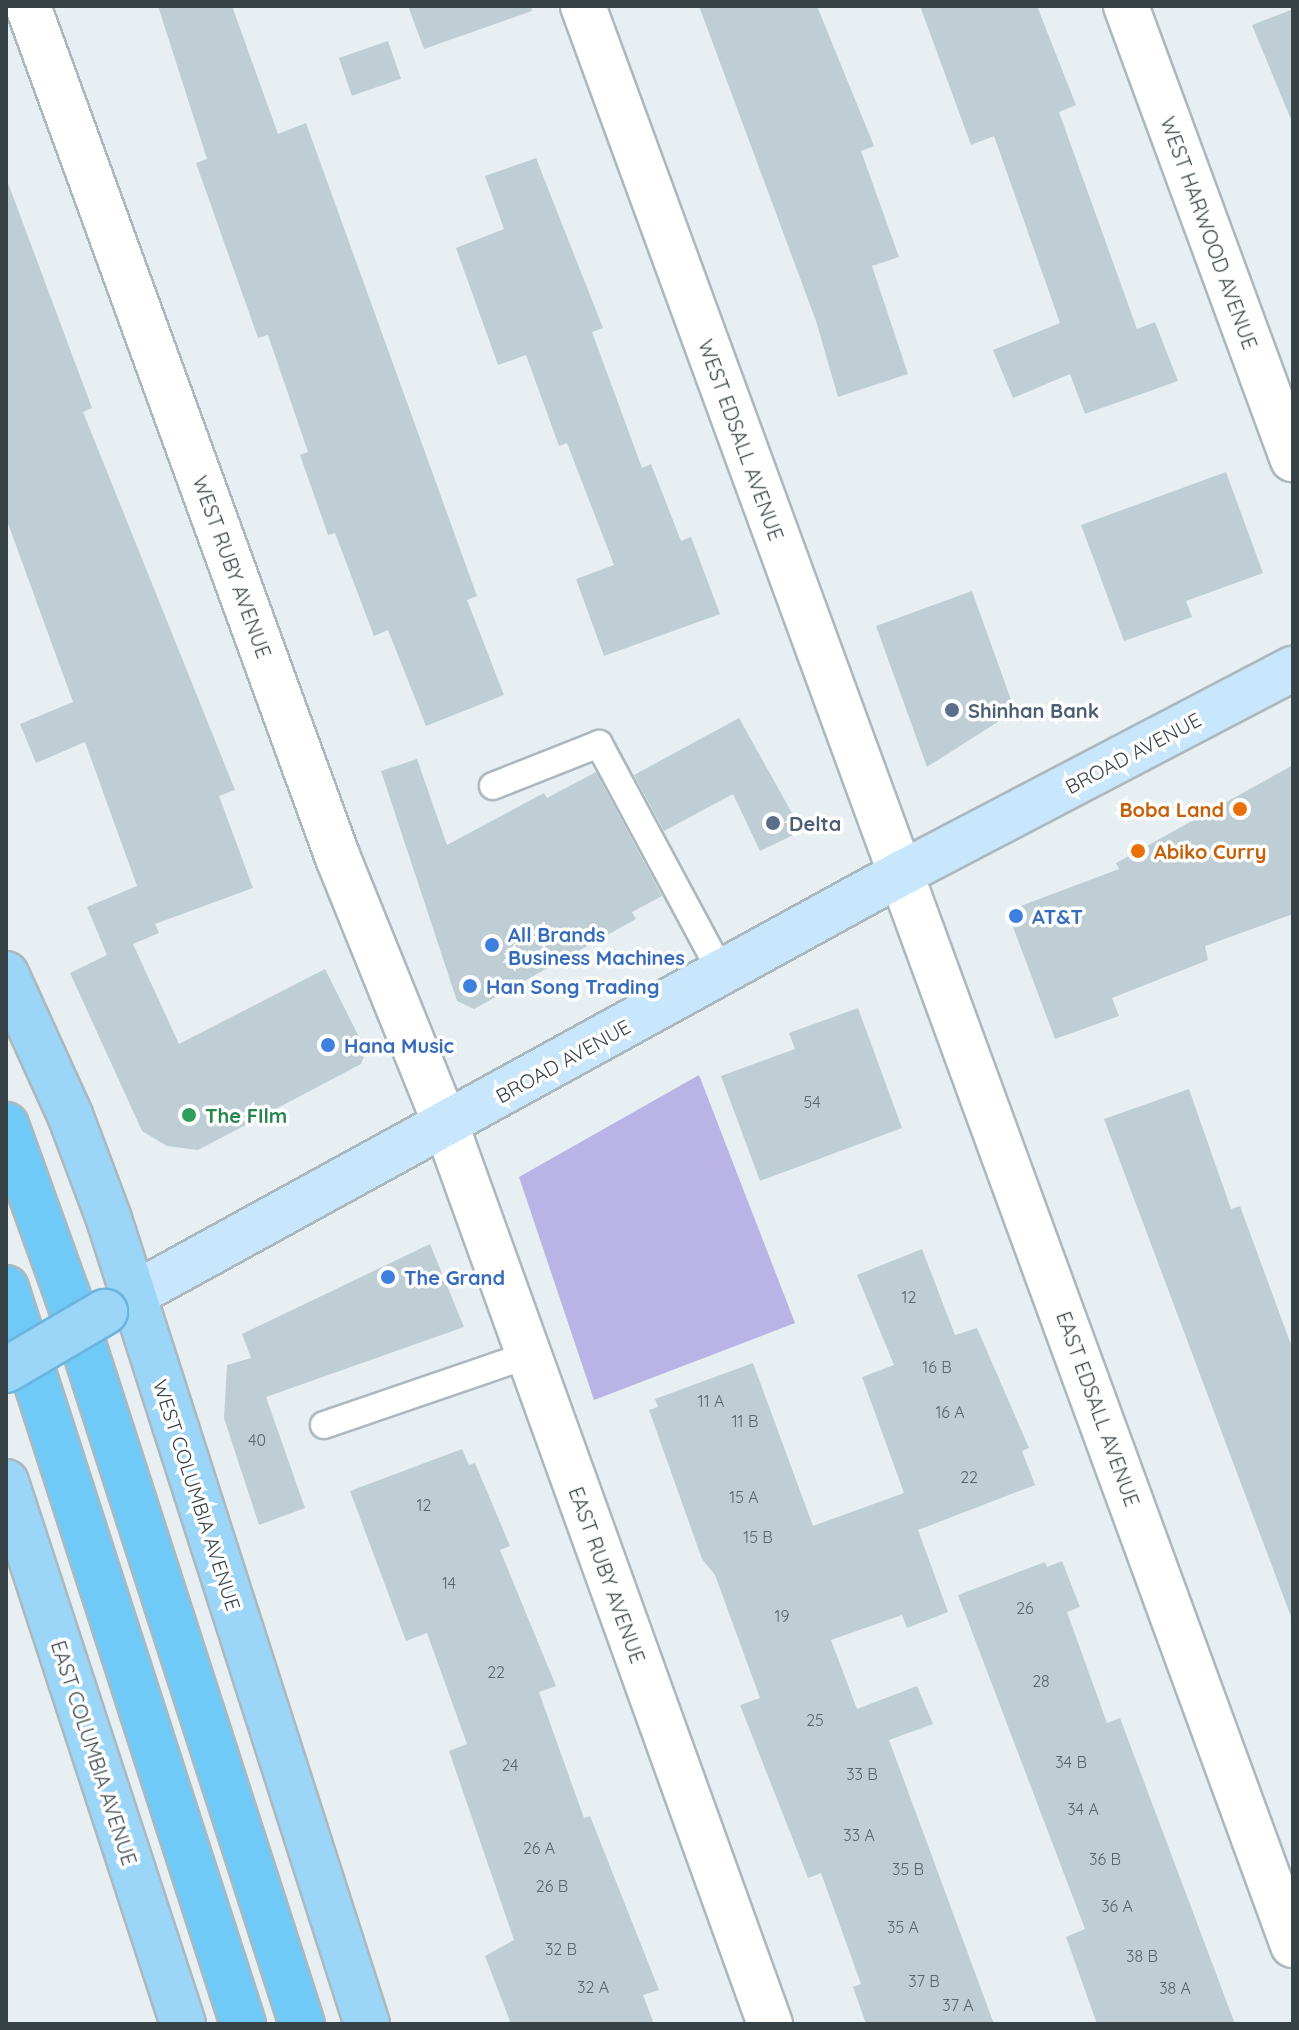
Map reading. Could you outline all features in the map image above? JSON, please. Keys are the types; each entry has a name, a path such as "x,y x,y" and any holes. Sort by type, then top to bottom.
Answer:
{"highway":[{"path":"6,1125 67,1294 302,2024"},
{"path":"6,1288 243,2024"}],"main road":[{"name":"BROAD AVENUE","path":"6,1370 119,1303 902,873 1293,669"},
{"name":"WEST COLUMBIA AVENUE","path":"6,974 70,1115 119,1303 367,2024"},
{"name":"EAST COLUMBIA AVENUE","path":"6,1482 183,2024"}],"street":[{"name":"WEST RUBY AVENUE","path":"28,6 338,858 446,1125"},
{"name":"WEST EDSALL AVENUE","path":"583,6 902,873"},
{"name":"WEST HARWOOD AVENUE","path":"1126,6 1293,459"},
{"name":"EAST EDSALL AVENUE","path":"902,873 1293,1945"},
{"name":"EAST RUBY AVENUE","path":"446,1125 770,2024"}],"lane":[{"path":"493,786 599,744 722,973"},
{"path":"324,1425 529,1355"}],"shaded area":[{"path":"699,1075 795,1323 594,1400 519,1177"}],"building":[{"path":"158,6 232,6 278,134 306,123 477,596 467,600 504,695 426,726 388,630 374,636 335,533 328,535 300,455 308,452 268,335 258,338 196,163 207,159"},
{"path":"408,6 531,6 532,11 424,49"},
{"path":"699,6 817,6 874,146 861,151 899,257 872,266 908,374 838,397 816,321"},
{"path":"920,6 1037,6 1076,105 1059,112 1137,329 1155,322 1178,381 1085,414 1070,374 1013,398 993,350 1060,323 994,136 971,145"},
{"path":"1293,9 1293,121 1292,122 1252,25"},
{"path":"388,41 401,79 352,96 339,58"},
{"path":"536,158 603,328 592,332 642,468 651,464 681,541 691,537 720,614 604,656 576,579 614,565 567,443 559,446 526,355 498,365 456,248 504,229 485,176"},
{"path":"8,183 92,408 83,412 235,790 219,796 253,888 155,924 159,933 133,944 179,1044 325,969 366,1051 361,1064 198,1150 167,1146 142,1131 70,973 107,955 87,907 137,886 85,742 36,763 20,724 73,702 6,518"},
{"path":"1226,472 1263,573 1186,601 1192,617 1124,641 1081,525"},
{"path":"972,591 1015,711 927,767 876,626"},
{"path":"739,718 802,831 760,851 733,794 664,831 634,775"},
{"path":"417,759 447,845 544,793 547,798 596,772 662,896 632,912 636,919 474,1009 457,1001 381,771"},
{"path":"1293,765 1293,914 1205,946 1208,960 1112,998 1119,1016 1055,1039 1007,911 1119,869 1116,863"},
{"path":"858,1008 902,1128 760,1181 721,1076 795,1049 789,1033"},
{"path":"1189,1089 1231,1209 1240,1206 1293,1350 1293,1622 1104,1119"},
{"path":"430,1244 464,1327 266,1397 305,1508 259,1525 224,1418 227,1365 251,1358 242,1334"},
{"path":"922,1249 955,1335 977,1328 1029,1448 1022,1451 1035,1485 918,1530 948,1612 907,1628 902,1615 831,1640 857,1709 917,1686 933,1724 889,1740 994,2024 866,2024 853,1987 861,1984 821,1873 808,1878 740,1705 760,1698 715,1575 702,1559 649,1410 658,1407 655,1399 753,1363 813,1526 904,1493 862,1377 894,1365 857,1275"},
{"path":"462,1449 469,1465 475,1463 510,1546 500,1550 556,1686 539,1692 584,1818 590,1816 659,1990 643,1995 654,2024 511,2024 485,1956 514,1940 449,1751 467,1744 427,1633 406,1641 350,1491"},
{"path":"1062,1561 1080,1607 1067,1612 1107,1723 1120,1718 1235,2024 1097,2024 1066,1937 1085,1929 958,1595 1045,1562 1047,1567"}],"place":[{"name":"Shinhan Bank","path":"952,710"},
{"name":"Boba Land","path":"1240,809"},
{"name":"Delta","path":"773,823"},
{"name":"Abiko Curry","path":"1138,851"},
{"name":"AT&T","path":"1016,916"},
{"name":"All Brands Business Machines","path":"492,945"},
{"name":"Han Song Trading","path":"470,986"},
{"name":"Hana Music","path":"328,1045"},
{"name":"The FIlm","path":"189,1115"},
{"name":"The Grand","path":"388,1277"}]}
